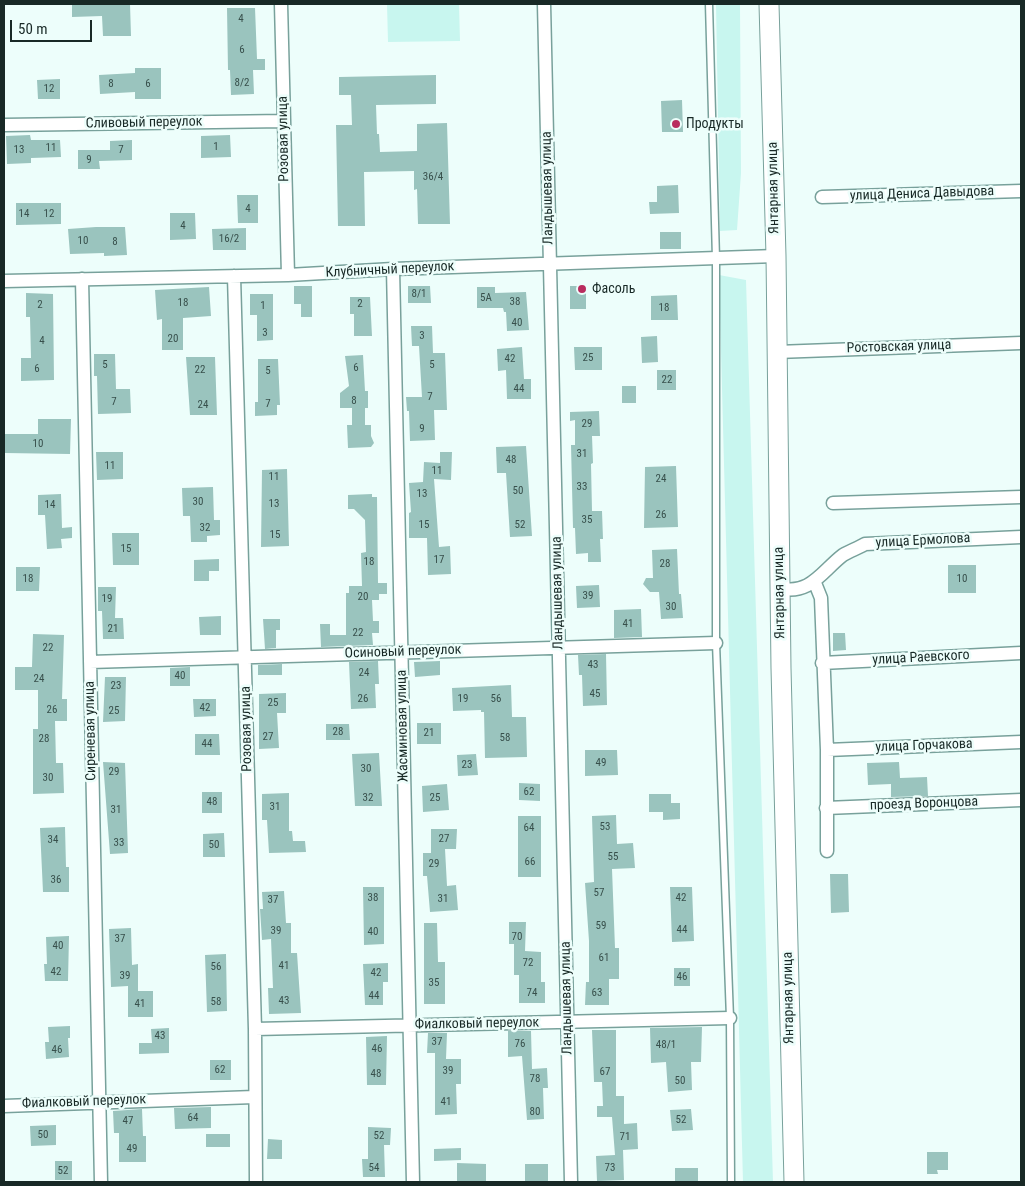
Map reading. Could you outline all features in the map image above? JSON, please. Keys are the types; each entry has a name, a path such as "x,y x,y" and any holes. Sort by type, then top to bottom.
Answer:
{"street":[{"name":"Розовая улица","path":"281,4 288,275"},
{"name":"Ландышевая улица","path":"544,4 571,1182"},
{"name":"Янтарная улица","path":"769,4 776,256 780,588 794,1182"},
{"name":"Сливовый переулок","path":"4,125 284,121"},
{"name":"улица Дениса Давыдова","path":"822,198 1021,191"},
{"name":"Клубничный переулок","path":"4,281 288,275 393,269 776,256"},
{"name":"Жасминовая улица","path":"393,269 413,1182"},
{"name":"Розовая улица","path":"234,276 255,1029 256,1182"},
{"name":"Сиреневая улица","path":"82,279 100,1182"},
{"name":"Ростовская улица","path":"777,352 1021,343"},
{"path":"832,503 1021,497"},
{"name":"улица Ермолова","path":"780,588 797,590 815,583 844,555 865,544 1021,537"},
{"path":"815,583 821,598 827,851"},
{"name":"Осиновый переулок","path":"90,662 716,643"},
{"name":"улица Раевского","path":"822,663 1021,653"},
{"name":"улица Горчакова","path":"826,750 1021,742"},
{"name":"проезд Воронцова","path":"826,808 1021,800"},
{"name":"Фиалковый переулок","path":"255,1029 730,1018"},
{"name":"Фиалковый переулок","path":"4,1106 99,1101 254,1097"}],"lane":[{"path":"709,4 716,259 716,643 730,1018 731,1182"}],"shaded area":[{"path":"387,4 459,4 460,41 388,42"},
{"path":"716,4 740,4 741,173 737,230 720,231"},
{"path":"719,275 746,280 773,1182 743,1182"}],"building":[{"path":"72,4 130,4 131,36 103,36 102,16 72,17"},
{"path":"227,8 255,8 257,59 265,59 265,70 253,70 254,94 231,95 230,70 228,70"},
{"path":"135,68 161,68 161,99 135,99 135,92 100,94 99,75 135,73"},
{"path":"436,75 436,104 376,105 377,134 379,134 380,152 417,151 417,124 447,123 450,224 418,224 417,189 414,190 414,171 364,172 365,226 338,226 336,125 352,125 351,95 339,95 339,77"},
{"path":"60,79 60,99 38,99 37,80"},
{"path":"682,100 683,132 662,132 661,101"},
{"path":"30,135 31,140 60,140 61,157 31,158 31,163 7,164 6,136"},
{"path":"230,135 231,157 201,158 201,136"},
{"path":"132,140 132,160 99,161 100,169 78,169 78,150 110,150 110,141"},
{"path":"678,185 679,213 650,214 649,202 657,202 657,186"},
{"path":"237,195 258,195 258,223 238,223"},
{"path":"16,203 61,203 61,224 16,225"},
{"path":"170,213 195,213 196,239 170,240"},
{"path":"125,227 127,255 104,256 104,253 70,254 68,229"},
{"path":"246,228 246,250 213,250 212,229"},
{"path":"660,232 681,232 681,249 660,249"},
{"path":"294,286 312,286 312,317 301,317 301,304 294,304"},
{"path":"408,286 430,286 431,303 408,303"},
{"path":"570,286 586,286 586,309 570,309"},
{"path":"209,287 211,316 183,318 183,350 162,350 162,319 157,320 155,290"},
{"path":"477,287 495,287 495,293 526,292 529,330 507,331 506,312 504,312 503,308 477,308"},
{"path":"26,293 53,294 54,380 21,381 21,358 31,358 30,317 26,317"},
{"path":"250,294 273,294 273,340 257,341 257,315 250,315"},
{"path":"677,295 678,320 651,320 651,296"},
{"path":"350,297 370,297 372,336 354,336 354,314 350,314"},
{"path":"411,326 432,326 433,353 445,353 447,410 434,410 435,440 410,441 409,411 407,411 406,397 422,397 419,346 412,346"},
{"path":"657,336 658,362 642,363 641,337"},
{"path":"522,347 524,379 531,379 531,399 507,399 506,370 498,371 497,349"},
{"path":"574,347 602,347 602,370 575,370"},
{"path":"94,354 115,354 116,389 130,389 131,413 98,414 97,376 94,376"},
{"path":"363,355 365,391 368,391 365,425 371,425 371,436 374,443 371,447 348,448 347,425 352,425 352,408 340,408 340,393 349,386 345,356"},
{"path":"186,357 215,357 217,415 190,415"},
{"path":"258,359 278,359 280,405 277,405 277,415 255,416 255,402 258,402"},
{"path":"657,370 676,370 676,390 657,390"},
{"path":"622,386 636,386 636,403 622,403"},
{"path":"599,411 600,436 592,436 592,511 602,511 603,539 600,539 601,562 588,562 588,553 576,554 575,528 573,528 571,445 575,445 575,420 570,421 570,412"},
{"path":"38,419 71,419 70,454 5,453 5,434 38,434"},
{"path":"526,446 532,536 510,537 506,473 497,473 496,447"},
{"path":"96,452 123,452 123,479 97,480"},
{"path":"440,452 452,452 451,480 434,479 439,547 450,546 451,574 428,575 427,538 409,538 409,513 411,512 409,483 423,482 424,462 440,463"},
{"path":"676,466 678,527 644,528 645,467"},
{"path":"287,469 289,546 261,547 262,470"},
{"path":"213,487 214,520 220,520 220,535 207,536 207,542 191,542 190,516 183,516 182,488"},
{"path":"61,494 62,528 72,527 72,538 61,539 62,548 47,549 45,515 38,515 38,495"},
{"path":"372,494 372,497 377,497 378,583 387,583 387,594 379,594 379,600 372,600 373,621 379,621 379,633 372,633 373,645 321,647 320,624 330,624 330,635 346,635 346,593 349,593 349,586 362,586 361,553 366,552 365,520 354,509 348,509 348,495"},
{"path":"112,533 139,533 139,565 113,565"},
{"path":"677,549 679,594 681,594 683,618 661,619 659,592 650,592 643,584 646,578 653,578 652,550"},
{"path":"219,559 219,571 209,571 209,581 194,581 194,560"},
{"path":"948,565 976,565 976,593 948,593"},
{"path":"16,567 40,567 39,591 16,591"},
{"path":"599,585 600,607 577,608 576,586"},
{"path":"98,587 116,587 115,618 123,618 124,639 103,639 102,611 98,611"},
{"path":"641,609 642,637 614,638 614,610"},
{"path":"221,616 221,635 200,635 199,617"},
{"path":"263,619 280,619 280,630 276,630 276,648 265,649"},
{"path":"833,633 845,633 846,650 833,651"},
{"path":"33,634 64,635 62,699 67,699 67,721 55,721 56,763 63,763 64,793 33,794 33,729 38,729 38,690 15,690 15,667 32,667"},
{"path":"606,654 607,705 583,706 582,675 579,675 578,655"},
{"path":"378,661 379,684 375,684 376,708 351,709 349,662"},
{"path":"440,661 440,675 415,677 414,662"},
{"path":"282,664 282,675 258,675 258,665"},
{"path":"190,667 190,686 170,686 170,668"},
{"path":"105,677 126,677 125,721 103,722"},
{"path":"511,685 512,717 526,717 527,757 485,758 484,712 481,712 481,710 453,711 452,688"},
{"path":"286,693 286,713 277,713 279,748 259,749 259,694"},
{"path":"193,699 216,699 216,716 194,717"},
{"path":"417,723 441,723 441,744 417,744"},
{"path":"326,724 349,724 350,740 326,740"},
{"path":"195,734 219,734 220,755 195,755"},
{"path":"585,750 617,750 618,775 585,776"},
{"path":"379,753 382,806 355,806 352,754"},
{"path":"476,754 478,775 458,776 457,755"},
{"path":"103,762 125,763 128,853 110,854"},
{"path":"899,762 900,778 927,777 928,796 891,797 891,784 868,785 867,763"},
{"path":"519,783 540,784 540,801 519,800"},
{"path":"447,784 449,810 423,812 422,786"},
{"path":"202,792 222,792 222,813 202,813"},
{"path":"289,793 289,831 292,831 293,841 305,841 306,852 269,853 267,820 262,820 262,794"},
{"path":"649,794 671,794 671,803 680,803 680,819 663,820 663,812 649,812"},
{"path":"616,815 617,844 633,843 635,868 612,869 615,948 619,948 619,979 609,979 609,1005 585,1005 586,982 589,982 589,941 585,883 594,882 592,816"},
{"path":"518,816 541,816 541,877 518,877"},
{"path":"65,827 66,867 69,867 69,892 43,892 40,828"},
{"path":"431,829 457,829 456,849 445,849 447,886 456,885 458,910 430,912 427,876 423,876 423,853 431,853"},
{"path":"224,833 225,857 203,857 203,834"},
{"path":"830,874 848,874 849,912 831,913"},
{"path":"363,887 384,887 384,944 364,945"},
{"path":"670,887 692,887 694,941 672,942"},
{"path":"284,891 286,923 291,923 291,953 297,953 301,1013 269,1014 268,988 273,988 271,939 262,940 260,909 263,909 262,892"},
{"path":"509,922 526,922 525,951 541,952 541,982 545,982 545,1003 519,1003 519,975 514,975 514,944 509,944"},
{"path":"424,923 437,923 438,962 445,962 445,1004 424,1004"},
{"path":"131,928 132,965 138,964 138,991 153,991 153,1017 128,1017 128,986 111,987 109,929"},
{"path":"69,936 68,981 45,981 44,964 47,964 46,937"},
{"path":"226,954 227,1011 207,1012 205,955"},
{"path":"388,963 388,982 383,982 383,1005 365,1005 363,964"},
{"path":"674,968 690,968 690,986 674,986"},
{"path":"70,1026 70,1038 68,1038 69,1057 46,1059 45,1042 49,1042 48,1027"},
{"path":"702,1027 701,1062 691,1062 692,1090 668,1092 666,1062 651,1063 650,1028"},
{"path":"169,1028 169,1053 139,1054 139,1043 152,1043 151,1029"},
{"path":"592,1030 616,1030 616,1096 624,1096 624,1124 637,1123 638,1149 623,1150 624,1180 597,1181 596,1156 615,1155 612,1117 597,1117 597,1106 603,1106 602,1082 594,1082"},
{"path":"508,1031 531,1031 532,1069 547,1068 548,1088 543,1088 544,1119 527,1120 522,1056 508,1057"},
{"path":"428,1033 447,1033 446,1059 461,1059 461,1084 456,1084 457,1114 435,1115 435,1053 427,1053"},
{"path":"387,1036 386,1085 367,1085 366,1037"},
{"path":"210,1060 231,1060 231,1080 210,1080"},
{"path":"211,1107 211,1128 175,1129 174,1108"},
{"path":"142,1109 143,1136 146,1136 146,1162 119,1162 119,1133 114,1133 113,1111"},
{"path":"691,1109 693,1130 672,1131 670,1110"},
{"path":"56,1125 56,1145 31,1146 30,1126"},
{"path":"368,1127 391,1128 390,1145 384,1145 385,1177 363,1177 362,1159 368,1159"},
{"path":"206,1134 230,1134 230,1147 206,1147"},
{"path":"268,1139 282,1140 282,1159 267,1159"},
{"path":"461,1148 461,1160 434,1161 434,1149"},
{"path":"927,1152 948,1152 948,1170 937,1170 938,1174 927,1174"},
{"path":"55,1161 72,1161 72,1180 55,1180"},
{"path":"457,1163 486,1164 486,1182 457,1182"},
{"path":"525,1164 548,1164 548,1182 525,1182"},
{"path":"675,1168 698,1168 698,1182 675,1182"}],"place":[{"name":"Продукты","path":"676,124"},
{"name":"Фасоль","path":"582,289"}]}
